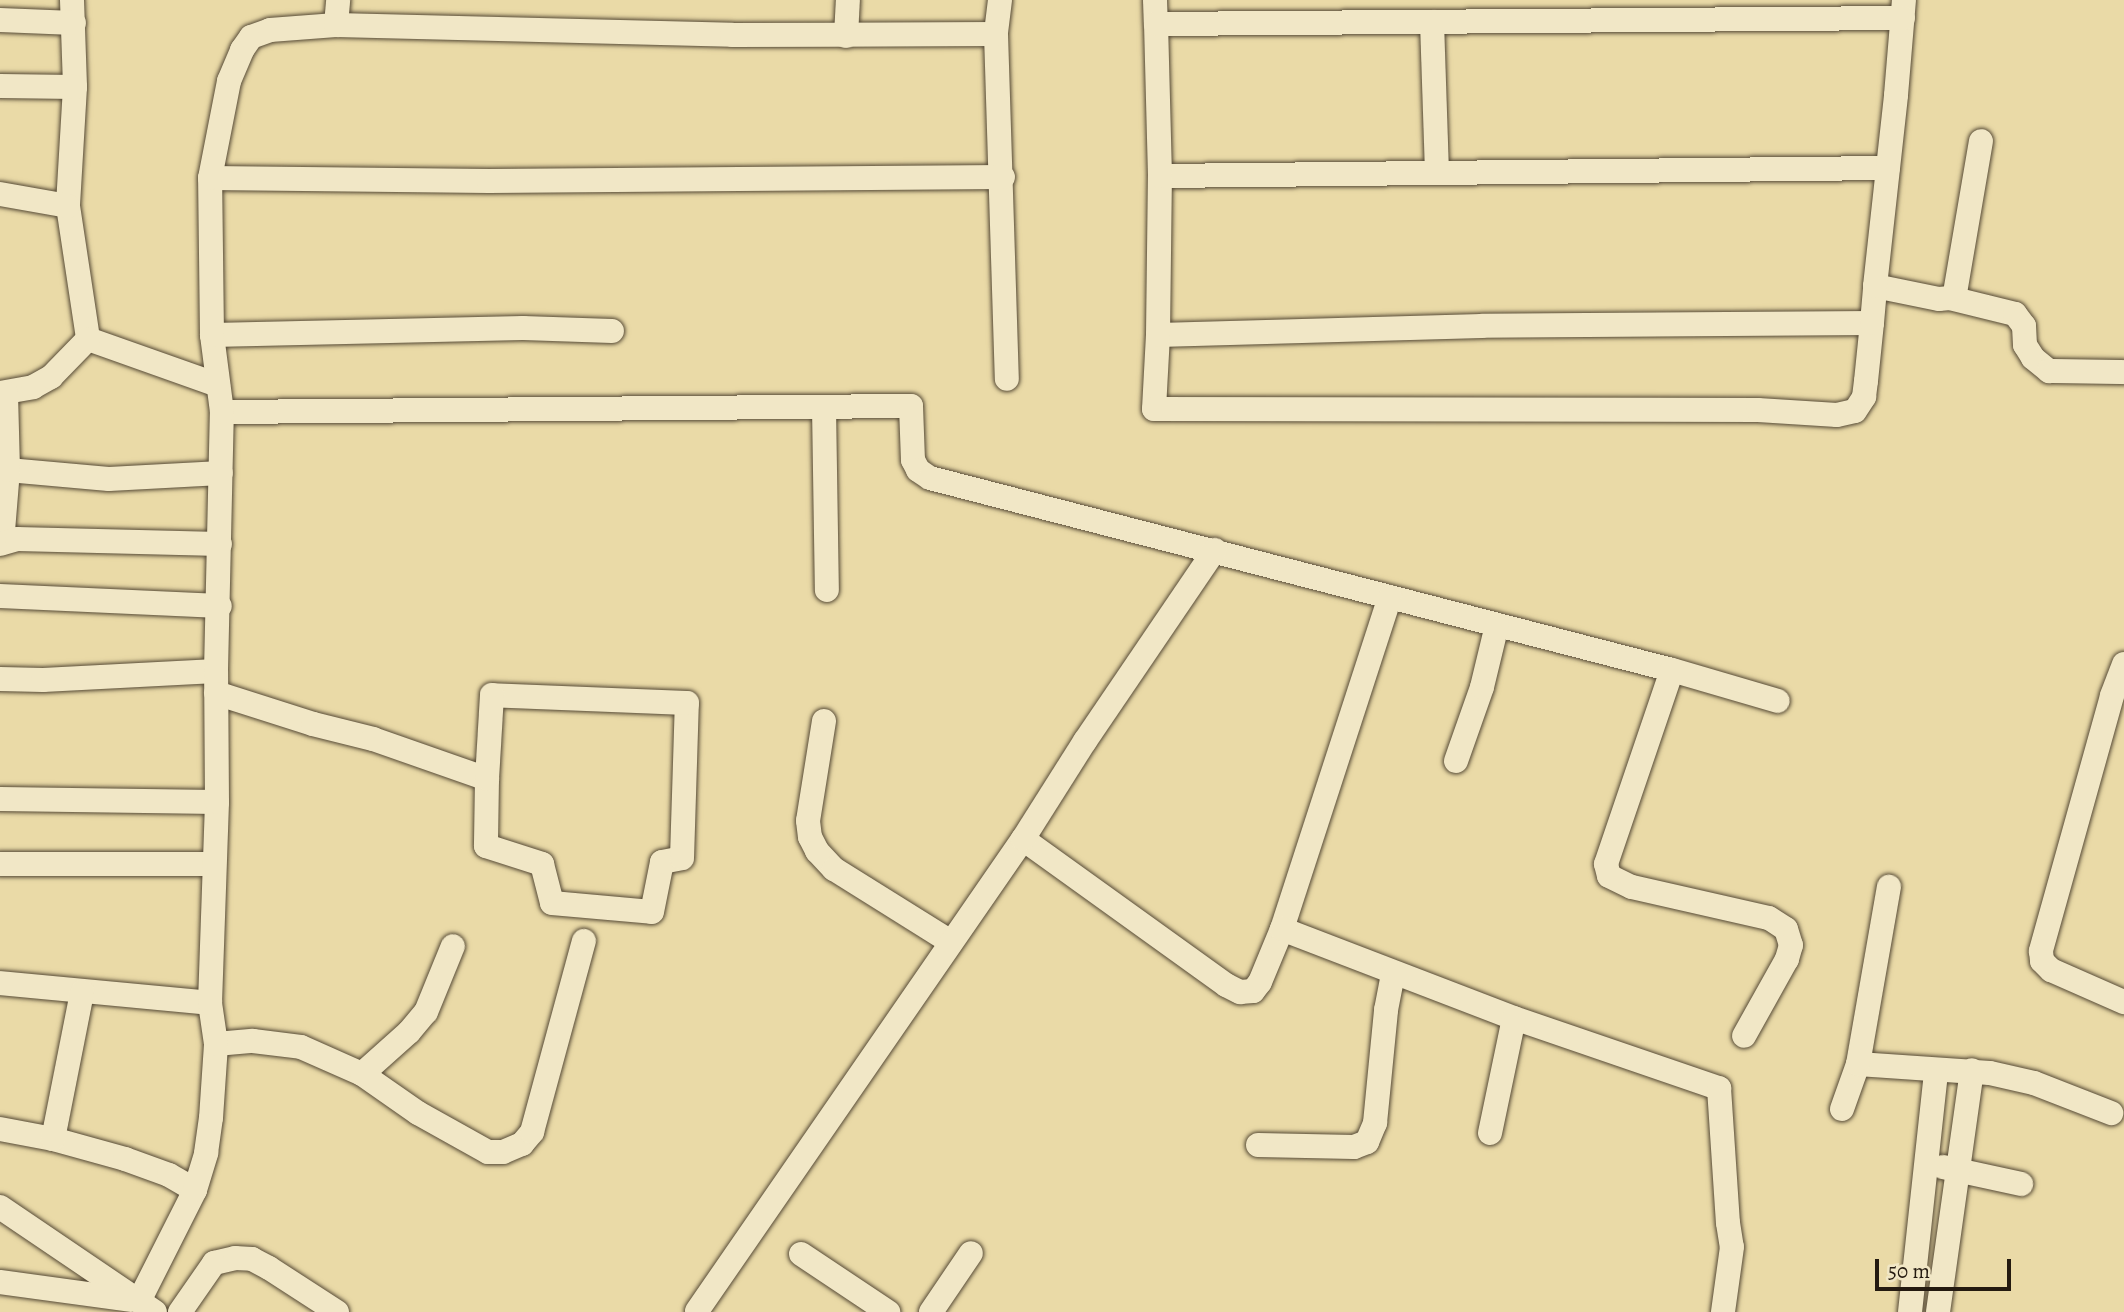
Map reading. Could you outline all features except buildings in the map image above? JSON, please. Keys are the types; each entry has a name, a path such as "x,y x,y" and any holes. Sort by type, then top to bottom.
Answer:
{"street":[{"path":"336,25 338,0"},
{"path":"846,36 848,0"},
{"path":"1000,0 996,34 1003,177 1007,379"},
{"path":"1903,9 1864,397 1855,411 1837,415 1758,410 1154,409 1160,176 1156,12 1432,22 1903,9"},
{"path":"0,20 73,12 75,87 68,206 88,339"},
{"path":"1432,22 1437,173"},
{"path":"147,1306 195,1190 206,1153 216,1044 210,1003 217,802 216,682 220,606 222,412 212,335 210,178 229,81 242,50 251,37 270,30 336,25 846,36 996,34"},
{"path":"0,86 75,87"},
{"path":"1950,298 1959,283 1981,141"},
{"path":"1160,176 1888,168"},
{"path":"210,178 489,181 1003,177"},
{"path":"0,194 68,206"},
{"path":"1875,286 1940,299 1950,298 2015,314 2024,326 2025,345 2033,358 2049,371 2124,372"},
{"path":"1158,335 1482,326 1872,323"},
{"path":"212,335 523,328 612,331"},
{"path":"88,339 218,385"},
{"path":"88,339 51,377 33,387 3,393 8,470 1,543 17,539 220,544"},
{"path":"222,412 911,406 913,460 918,470 930,478 1672,670 1778,701"},
{"path":"824,407 827,590"},
{"path":"8,470 109,479 221,473"},
{"path":"697,1312 1023,839 1085,741 1215,550"},
{"path":"0,596 220,606"},
{"path":"1023,839 1226,985 1240,992 1253,991 1260,982 1282,929 1390,597"},
{"path":"1456,761 1482,687 1497,625"},
{"path":"2124,664 2112,696 2041,951 2042,961 2051,970 2124,1002"},
{"path":"1672,670 1606,864 1609,876 1632,887 1769,918 1786,929 1791,945 1787,959 1744,1036"},
{"path":"0,679 216,682 313,724 373,739 487,779"},
{"path":"492,695 687,703 682,858 662,862 652,912 552,903 542,864 486,846 487,779 492,695"},
{"path":"824,721 808,821 810,837 817,850 834,869 951,942"},
{"path":"0,799 217,802"},
{"path":"0,864 214,864"},
{"path":"1842,1109 1858,1064 1889,887"},
{"path":"1282,929 1514,1018 1719,1088 1732,1247 1723,1312"},
{"path":"216,1044 253,1041 300,1047 362,1074 418,1114 488,1152 503,1153 522,1144 531,1132 584,941"},
{"path":"362,1074 409,1032 426,1012 453,946"},
{"path":"1258,1145 1354,1147 1367,1142 1375,1122 1385,1010 1393,973"},
{"path":"0,983 210,1003"},
{"path":"53,1139 82,992"},
{"path":"1490,1132 1514,1018"},
{"path":"1858,1064 1936,1071 1972,1070 2034,1083 2111,1113"},
{"path":"1938,1312 1972,1070"},
{"path":"1910,1312 1936,1071"},
{"path":"0,1129 53,1139 125,1158 169,1175 195,1190"},
{"path":"1927,1166 1958,1168 2021,1184"},
{"path":"0,1207 147,1306"},
{"path":"931,1312 971,1253"},
{"path":"801,1254 888,1312"},
{"path":"180,1312 214,1263 234,1258 252,1259 337,1312"},
{"path":"0,1282 147,1306"}]}
